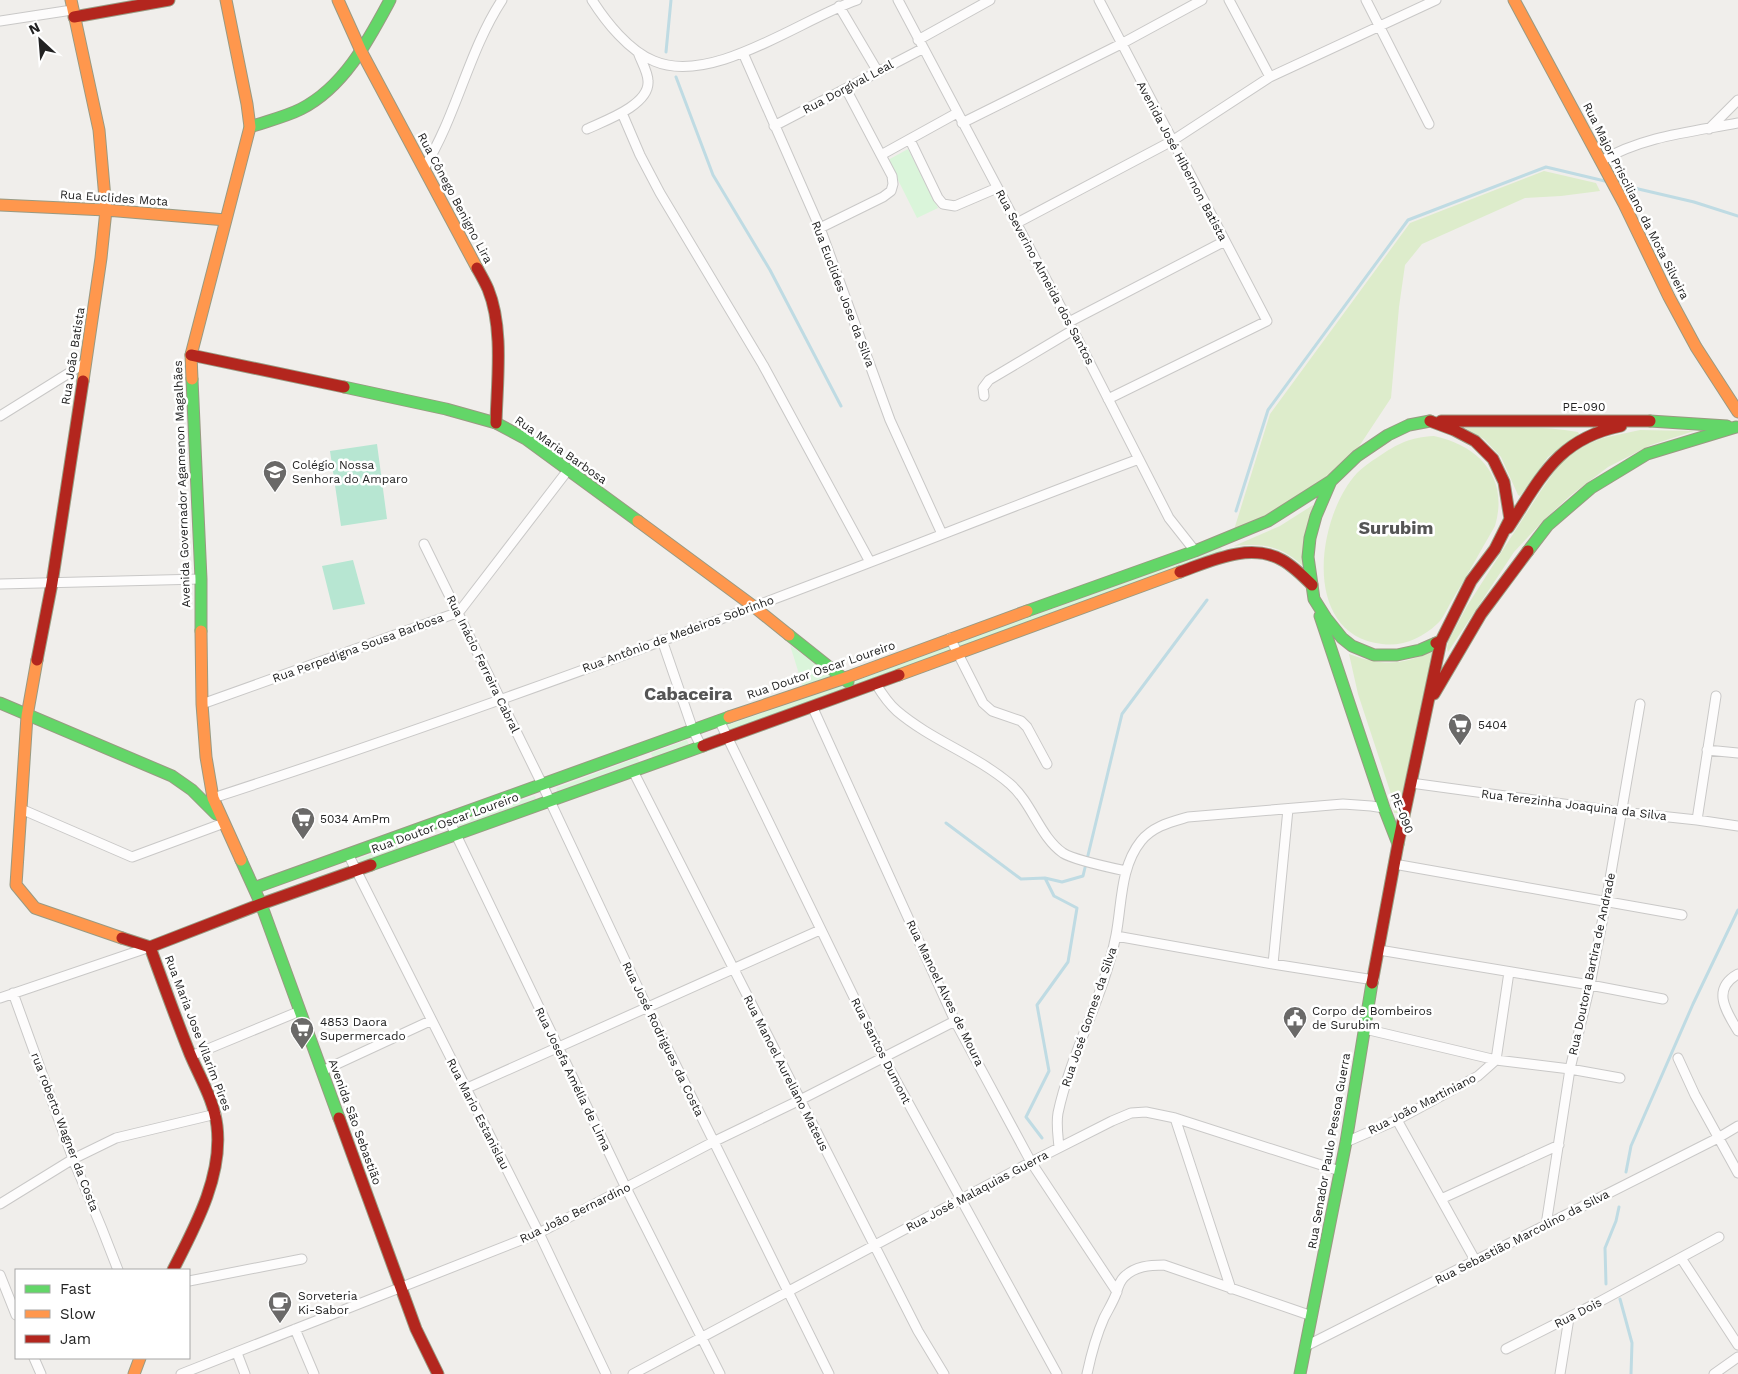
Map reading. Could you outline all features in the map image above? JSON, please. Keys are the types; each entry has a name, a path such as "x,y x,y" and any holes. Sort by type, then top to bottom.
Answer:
{"main road":[{"path":"72,9 169,0"},
{"name":"Avenida Governador Agamenon Magalhães","path":"224,823 213,798 206,757 202,704 201,579 191,355 250,127 226,0"},
{"name":"Rua Cônego Benigno Lira","path":"338,0 361,51 488,289 494,304 497,331 496,422"},
{"path":"250,127 300,109 322,96 340,80 361,51 390,0"},
{"name":"Rua Major Prisciliano da Mota Silveira","path":"1514,0 1624,204 1669,297 1696,347 1738,412"},
{"name":"Rua João Batista","path":"72,9 99,130 106,210 101,258 52,583 27,716 16,885 35,908 150,947"},
{"name":"Rua Euclides Mota","path":"0,205 106,210 226,220"},
{"name":"Rua Maria Barbosa","path":"191,355 446,408 496,422 526,439 753,606 845,678 857,690"},
{"name":"PE-090","path":"1398,844 1441,641 1471,581 1495,549 1540,479 1562,452 1592,434 1614,427 1651,421"},
{"name":"PE-090","path":"1398,844 1384,808 1314,599 1308,557 1310,538 1316,516 1331,481 1357,456 1388,434 1409,426 1430,422 1651,421 1737,427"},
{"name":"PE-090","path":"1430,422 1454,430 1475,441 1493,459 1504,482 1510,519 1495,549"},
{"name":"PE-090","path":"1428,704 1480,614 1548,525 1591,488 1647,454 1737,427"},
{"name":"Rua Doutor Oscar Loureiro","path":"254,888 719,720 845,678 950,638 1195,551 1268,521 1331,481"},
{"name":"Rua Doutor Oscar Loureiro","path":"150,947 260,904 960,654 1219,558 1242,553 1262,554 1278,558 1312,585"},
{"name":"PE-090","path":"1314,599 1342,638 1352,646 1374,654 1397,655 1420,650 1441,641"},
{"path":"0,703 186,783 201,796 224,823"},
{"name":"Avenida São Sebastião","path":"224,823 254,888 416,1328 438,1374"},
{"name":"Rua Senador Paulo Pessoa Guerra","path":"1300,1374 1346,1142 1398,844"},
{"name":"Rua Maria Jose Vilarim Pires","path":"150,947 216,1114 218,1136 215,1163 198,1219 173,1269"},
{"path":"134,1374 140,1359"}],"street":[{"path":"424,168 446,128 486,27 502,0"},
{"path":"592,0 604,18 638,52 653,61 672,67 693,67 743,53 839,6 857,0"},
{"name":"Rua Severino Almeida dos Santos","path":"898,0 1071,326 1169,518 1195,551"},
{"path":"918,40 990,0"},
{"name":"Avenida José Hibernon Batista","path":"1099,0 1120,44 1267,321 1108,398"},
{"path":"962,123 1120,44 1202,0"},
{"path":"1229,0 1270,77"},
{"path":"1366,0 1429,124"},
{"path":"1017,223 1172,141 1270,77 1436,0"},
{"path":"839,6 878,72"},
{"path":"0,21 72,9"},
{"name":"Rua Dorgival Leal","path":"774,126 922,48"},
{"path":"586,129 622,113 642,98 648,88 648,80 638,52"},
{"name":"Rua Euclides Jose da Silva","path":"743,53 820,228 890,420 942,534"},
{"path":"820,228 883,197 891,191 893,184 892,176 882,155 846,89"},
{"path":"1709,129 1738,100"},
{"path":"622,113 640,155 660,192 762,365 870,562"},
{"path":"882,155 957,113"},
{"path":"1601,161 1634,145 1657,137 1738,123"},
{"path":"910,140 938,198 943,204 954,206 997,188"},
{"path":"984,396 983,388 989,380 1071,326 1225,241"},
{"path":"0,416 85,364"},
{"name":"Rua Antônio de Medeiros Sobrinho","path":"213,798 336,758 500,700 1139,459"},
{"name":"Rua Perpedigna Sousa Barbosa","path":"202,704 458,612 568,470"},
{"name":"Rua Inácio Ferreira Cabral","path":"424,544 542,784"},
{"path":"0,584 201,579"},
{"path":"950,638 960,654 983,703 992,711 1021,721 1027,727 1047,764"},
{"path":"662,640 693,730 701,746"},
{"path":"876,684 896,710 1010,784 1022,797 1046,835 1064,854 1126,871"},
{"path":"1696,820 1716,696"},
{"name":"Rua Doutora Bartira de Andrade","path":"1546,1225 1570,1069 1590,984 1606,902 1640,704"},
{"name":"Rua Manoel Alves de Moura","path":"812,706 955,1021 1031,1162 1117,1292"},
{"name":"Rua Santos Dumont","path":"719,720 883,1057 1057,1374"},
{"path":"1707,750 1738,753"},
{"name":"Rua Manoel Aureliano Mateus","path":"632,771 874,1245 918,1330 944,1374"},
{"name":"Rua Terezinha Joaquina da Silva","path":"1411,783 1738,826"},
{"name":"Rua José Rodrigues da Costa","path":"542,784 647,1008 829,1374"},
{"name":"Rua José Gomes da Silva","path":"1059,1147 1058,1116 1065,1088 1104,978 1116,936 1126,871 1141,840 1165,823 1188,817 1343,804 1384,808"},
{"path":"21,809 132,857 224,823"},
{"path":"1273,964 1288,809"},
{"name":"Rua Josefa Amélia de Lima","path":"448,818 626,1188 720,1374"},
{"name":"Rua Mario Estanislau","path":"348,854 430,1021 538,1233 606,1374"},
{"path":"1394,864 1682,915"},
{"path":"465,1089 820,930"},
{"path":"1116,936 1374,980"},
{"path":"0,998 150,947"},
{"path":"1379,950 1590,984 1663,999"},
{"path":"1496,1060 1510,972"},
{"path":"1738,974 1732,977 1724,987 1722,998 1726,1011 1738,1031"},
{"name":"rua roberto Wagner da Costa","path":"12,993 73,1159 118,1269"},
{"path":"192,1056 300,1011"},
{"path":"322,1071 430,1021"},
{"name":"Rua João Bernardino","path":"182,1374 538,1233 713,1142 955,1021"},
{"path":"1365,1029 1496,1060 1570,1069 1620,1078"},
{"path":"1678,1058 1695,1096 1738,1173"},
{"name":"Rua João Martiniano","path":"1346,1142 1397,1120 1478,1076 1496,1060"},
{"name":"Rua José Malaquias Guerra","path":"632,1374 1059,1147 1131,1113 1146,1112 1175,1118 1340,1171"},
{"path":"0,1204 73,1159 116,1138 216,1114"},
{"path":"1175,1118 1231,1289"},
{"path":"1397,1120 1475,1260"},
{"name":"Rua Sebastião Marcolino da Silva","path":"1306,1346 1718,1138 1738,1126"},
{"path":"1441,1199 1559,1145"},
{"path":"1719,1237 1681,1258 1738,1345"},
{"name":"Rua Dois","path":"1506,1349 1569,1318 1681,1258"},
{"path":"190,1281 302,1259"},
{"path":"1086,1374 1103,1319 1117,1292 1118,1284 1125,1276 1138,1268 1164,1265 1312,1316"},
{"path":"0,1276 15,1313"},
{"path":"1560,1374 1569,1318"},
{"path":"295,1329 314,1374"},
{"path":"237,1352 245,1374"},
{"path":"1714,1374 1738,1357"},
{"path":"34,1359 41,1374"}],"green space":[{"path":"908,149 938,208 917,218 888,160"},
{"path":"1544,171 1596,183 1600,191 1525,198 1422,244 1405,265 1399,307 1391,398 1352,457 1296,501 1233,533 1270,414 1410,223"},
{"path":"1465,428 1536,428 1564,430 1578,432 1579,434 1548,457 1520,496 1501,457 1484,439"},
{"path":"1640,430 1694,431 1651,445 1608,467 1570,496 1514,552 1448,652 1448,642 1467,606 1561,462 1588,444 1603,438"},
{"path":"1434,436 1465,448 1477,456 1487,467 1494,479 1498,493 1495,526 1443,617 1431,629 1405,643 1390,645 1356,636 1338,620 1328,598 1324,572 1326,545 1332,517 1343,493 1357,473 1364,467 1391,448 1404,442"},
{"path":"377,444 387,519 341,526 330,451"},
{"path":"1313,505 1305,568 1289,555 1273,548 1255,545 1234,546 1280,526"},
{"path":"1221,547 1223,551 724,733 722,727 850,683"},
{"path":"353,560 365,604 333,610 322,566"},
{"path":"790,645 832,677 803,687"},
{"path":"1433,650 1398,813 1394,813 1391,794 1358,694 1349,654 1372,661 1392,662 1412,659"},
{"path":"687,740 689,745 653,758 651,753"},
{"path":"637,758 640,762 558,792 556,788"},
{"path":"535,796 536,799 460,827 457,823"},
{"path":"396,845 400,850 361,863 358,859"}],"waterway":[{"path":"666,52 671,0"},
{"path":"676,77 713,175 770,270 841,406"},
{"path":"1236,511 1268,410 1408,220 1546,167 1609,182"},
{"path":"1617,184 1694,202 1738,216"},
{"path":"1042,1138 1026,1117 1049,1071 1037,1005 1068,962 1077,908 1054,896 1045,878 1062,882 1083,876 1122,714 1207,600"},
{"path":"946,823 1021,879 1045,878"},
{"path":"1626,1172 1631,1146 1693,1004 1738,910"},
{"path":"1606,1284 1605,1248 1616,1221 1619,1207"},
{"path":"1620,1299 1632,1343 1631,1374"}],"traffic: fast":[{"path":"250,127 301,109 316,100 330,88 342,76 364,47 390,0"},
{"path":"192,379 201,579 201,631"},
{"path":"344,387 446,409 496,423 526,439 638,521"},
{"path":"1430,421 1409,425 1388,435 1357,456 1331,481 1316,516 1310,538 1308,557 1314,599 1342,638 1352,646 1374,655 1397,655 1420,650 1436,643"},
{"path":"1650,421 1727,426"},
{"path":"1528,551 1548,525 1591,488 1647,454 1736,427"},
{"path":"1027,611 1195,551 1268,521 1331,481"},
{"path":"1320,616 1384,808 1398,844"},
{"path":"789,635 848,682"},
{"path":"0,703 172,776 192,790 216,814"},
{"path":"254,888 729,717"},
{"path":"371,865 703,746"},
{"path":"241,860 261,904 339,1118"},
{"path":"1300,1374 1346,1142 1372,983"}],"traffic: slow":[{"path":"71,0 99,130 106,210 83,381"},
{"path":"192,379 191,355 250,127 226,0"},
{"path":"338,0 361,51 477,268"},
{"path":"1514,0 1624,204 1669,297 1696,347 1738,412"},
{"path":"0,205 106,210 226,220"},
{"path":"638,521 789,635"},
{"path":"899,675 1180,572"},
{"path":"729,717 845,678 1027,611"},
{"path":"201,631 202,704 206,757 213,798 241,860"},
{"path":"37,660 27,716 16,885 35,908 122,938"},
{"path":"134,1374 140,1359"}],"traffic: jam":[{"path":"74,17 169,0"},
{"path":"477,268 488,289 496,320 498,337 496,423"},
{"path":"191,355 344,387"},
{"path":"37,660 52,583 83,381"},
{"path":"1430,421 1454,430 1475,441 1493,459 1504,482 1510,519 1495,549 1471,581 1441,641 1436,643"},
{"path":"1441,421 1650,421"},
{"path":"1508,528 1541,477 1566,451 1581,440 1599,432 1621,426"},
{"path":"1434,694 1481,614 1528,551"},
{"path":"1180,572 1231,555 1257,553 1270,555 1282,560 1294,568 1312,585"},
{"path":"1372,983 1398,844 1441,641"},
{"path":"703,746 899,675"},
{"path":"122,938 150,947 261,904 371,865"},
{"path":"150,947 190,1054 210,1098 217,1126 218,1145 212,1182 206,1201 174,1269"},
{"path":"339,1118 416,1329 438,1374"}],"place":[{"name":"Colégio Nossa Senhora do Amparo","path":"275,493"},
{"name":"5404","path":"1460,746"},
{"name":"5034 AmPm","path":"303,840"},
{"name":"Corpo de Bombeiros de Surubim","path":"1295,1039"},
{"name":"4853 Daora Supermercado","path":"302,1050"},
{"name":"Sorveteria Ki-Sabor","path":"280,1324"}],"district":[{"name":"Surubim","path":"1396,527"},
{"name":"Cabaceira","path":"688,693"}]}
